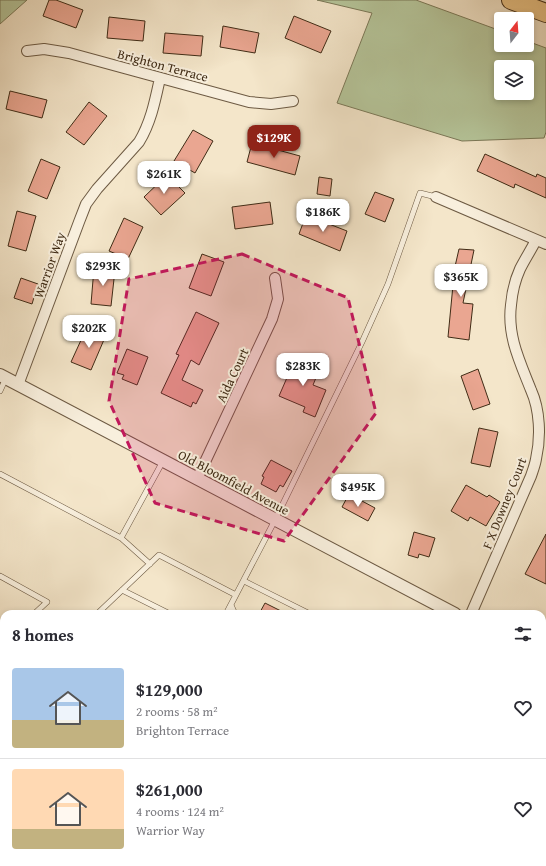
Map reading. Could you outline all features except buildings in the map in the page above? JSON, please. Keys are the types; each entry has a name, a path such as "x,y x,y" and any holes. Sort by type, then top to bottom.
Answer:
{"highway":[{"path":"511,0 546,13"}],"street":[{"name":"Brighton Terrace","path":"27,51 44,49 69,52 249,102 271,104 293,101"},
{"name":"Warrior Way","path":"18,384 86,204 143,134 150,118 160,78"},
{"path":"436,197 546,244"},
{"name":"F X Downey Court","path":"473,610 531,476 536,459 539,428 536,407 532,390 518,360 510,321 514,287 520,270 536,240"},
{"name":"Aida Court","path":"197,479 272,319 278,299 275,278"},
{"name":"Old Bloomfield Avenue","path":"3,377 444,610"}],"lane":[{"path":"228,610 275,520 362,342 388,284 420,193 436,197"},
{"path":"0,391 3,377"},
{"path":"121,538 162,461"},
{"path":"0,474 121,538 150,564"},
{"path":"101,610 159,555 236,595"},
{"path":"0,576 47,602 38,610"},
{"path":"244,581 302,610"},
{"path":"122,590 162,610"},
{"path":"231,605 233,610"}],"highlighted area":[{"path":"242,254 348,298 376,413 284,541 155,503 109,401 129,279"}],"green space":[{"path":"0,0 27,0 0,24"},
{"path":"317,0 416,0 494,28 494,52 534,52 534,44 546,48 546,132 544,138 462,141 337,103 372,13"}]}
